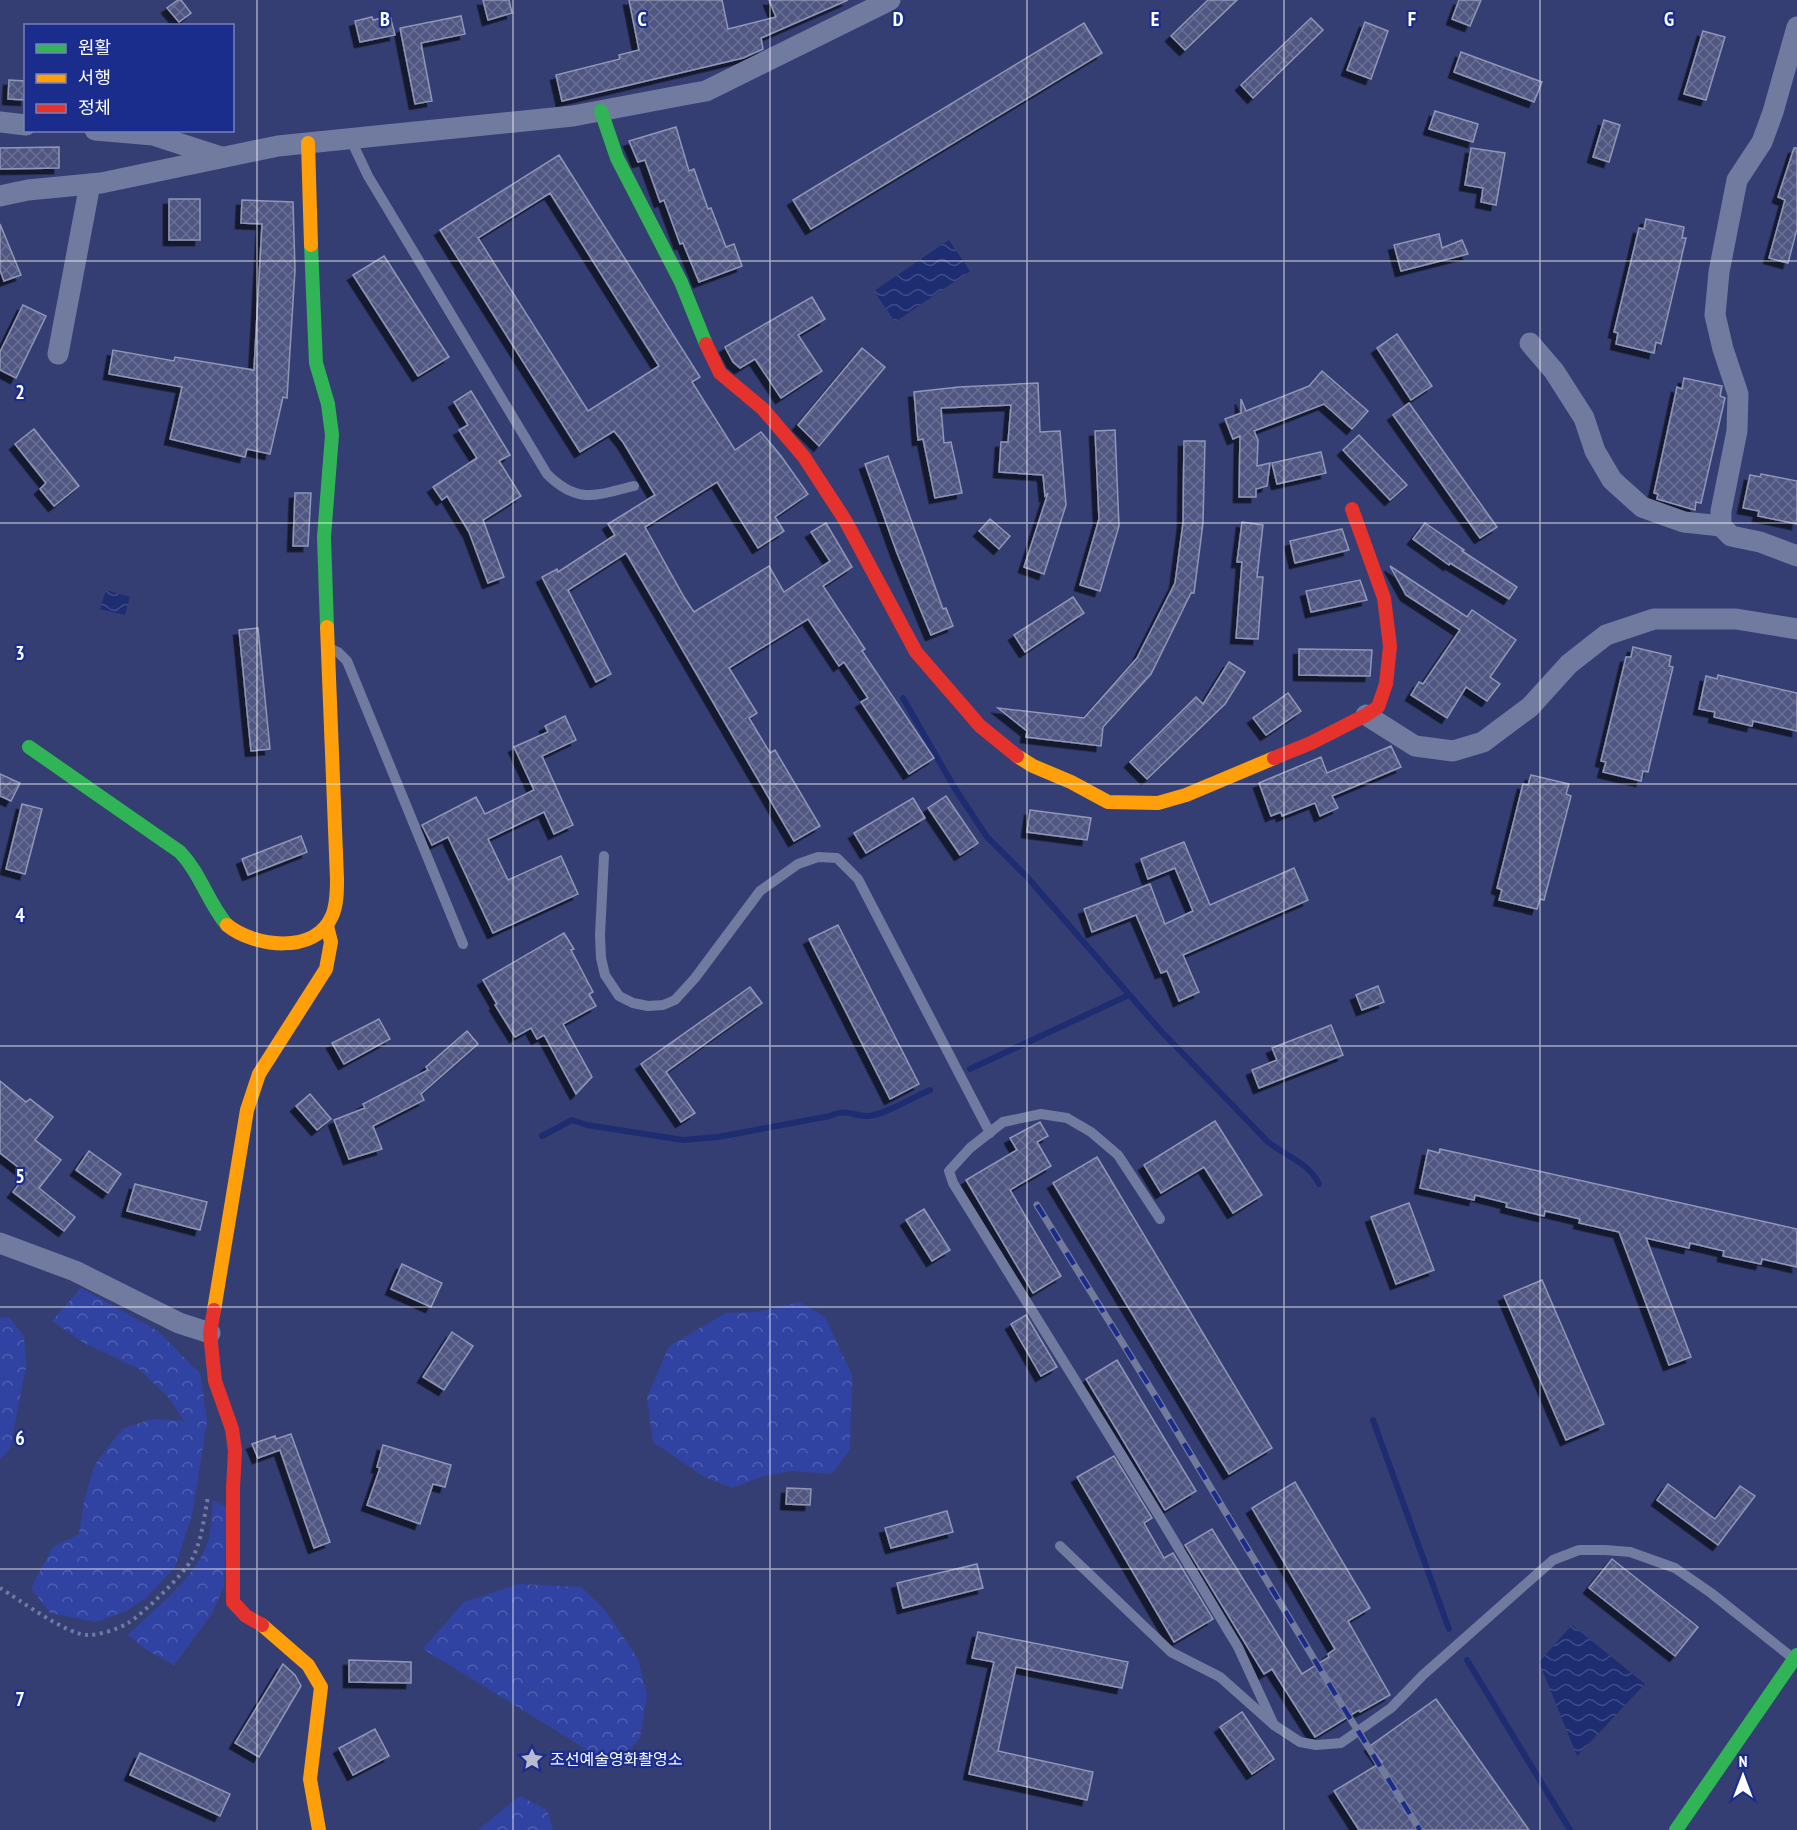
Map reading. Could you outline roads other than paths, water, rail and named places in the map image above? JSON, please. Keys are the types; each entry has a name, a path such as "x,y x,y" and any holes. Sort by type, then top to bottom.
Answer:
{"street":[{"path":"0,196 28,190 90,184 278,146 573,116 706,91 890,0"},
{"path":"1721,526 1721,512 1737,431 1738,394 1714,315 1719,272 1737,180 1762,142 1797,27"},
{"path":"601,111 617,158 681,282 711,357 720,373 763,409 804,456 845,520 916,652 980,726 1010,751 1033,766 1108,801 1158,803 1186,795 1311,743 1378,707 1386,684 1390,646 1384,598 1352,509"},
{"path":"0,122 24,125"},
{"path":"118,132 153,135 221,158"},
{"path":"30,747 181,853 202,879 218,916 228,928 246,938 290,945 315,935 331,923 336,907 337,879 324,537 332,435 328,404 316,363 308,143"},
{"path":"58,354 90,184"},
{"path":"1530,343 1554,371 1584,418 1595,451 1612,480 1642,507 1684,522 1721,526 1731,536 1760,542 1797,556"},
{"path":"1366,715 1415,746 1453,751 1483,742 1530,707 1569,664 1606,635 1654,619 1736,619 1797,629"},
{"path":"320,1830 310,1779 321,1687 308,1665 268,1628 246,1616 233,1602 235,1451 232,1429 215,1381 210,1333 247,1110 259,1074 326,969 331,942 327,926"},
{"path":"0,1243 75,1271 179,1323 210,1333"},
{"path":"1676,1830 1796,1659"}],"lane":[{"path":"350,138 368,176 547,474 559,486 571,492 591,496 634,486"},
{"path":"328,648 338,652 347,661 463,944"},
{"path":"603,856 600,935 601,958 605,975 619,996 633,1003 648,1006 663,1005 675,1000 695,978 760,891 798,864 818,857 837,858 858,879 990,1133"},
{"path":"1160,1218 1118,1155 1090,1132 1067,1118 1041,1114 1003,1122 970,1148 949,1171 953,1183 1238,1647 1274,1725"},
{"path":"1060,1546 1171,1652 1220,1677 1274,1725 1300,1742 1341,1743 1391,1708 1423,1675 1552,1560 1579,1550 1630,1552 1675,1568 1796,1659"}],"water":[{"path":"949,240 970,271 895,322 874,291"},
{"path":"106,590 130,597 125,615 100,609"},
{"path":"1572,1625 1645,1684 1577,1756 1539,1662"}],"waterway":[{"path":"903,698 954,787 987,837 1027,877 1160,1030 1268,1142 1303,1165 1319,1184"},
{"path":"970,1069 1129,995"},
{"path":"542,1136 572,1120 587,1125 683,1140 718,1137 840,1113 875,1115 930,1090"},
{"path":"1373,1420 1449,1629"},
{"path":"1467,1660 1570,1830"}],"railway":[{"path":"1037,1205 1420,1830"}],"place":[{"name":"조선예술영화촬영소","path":"532,1759"}]}
